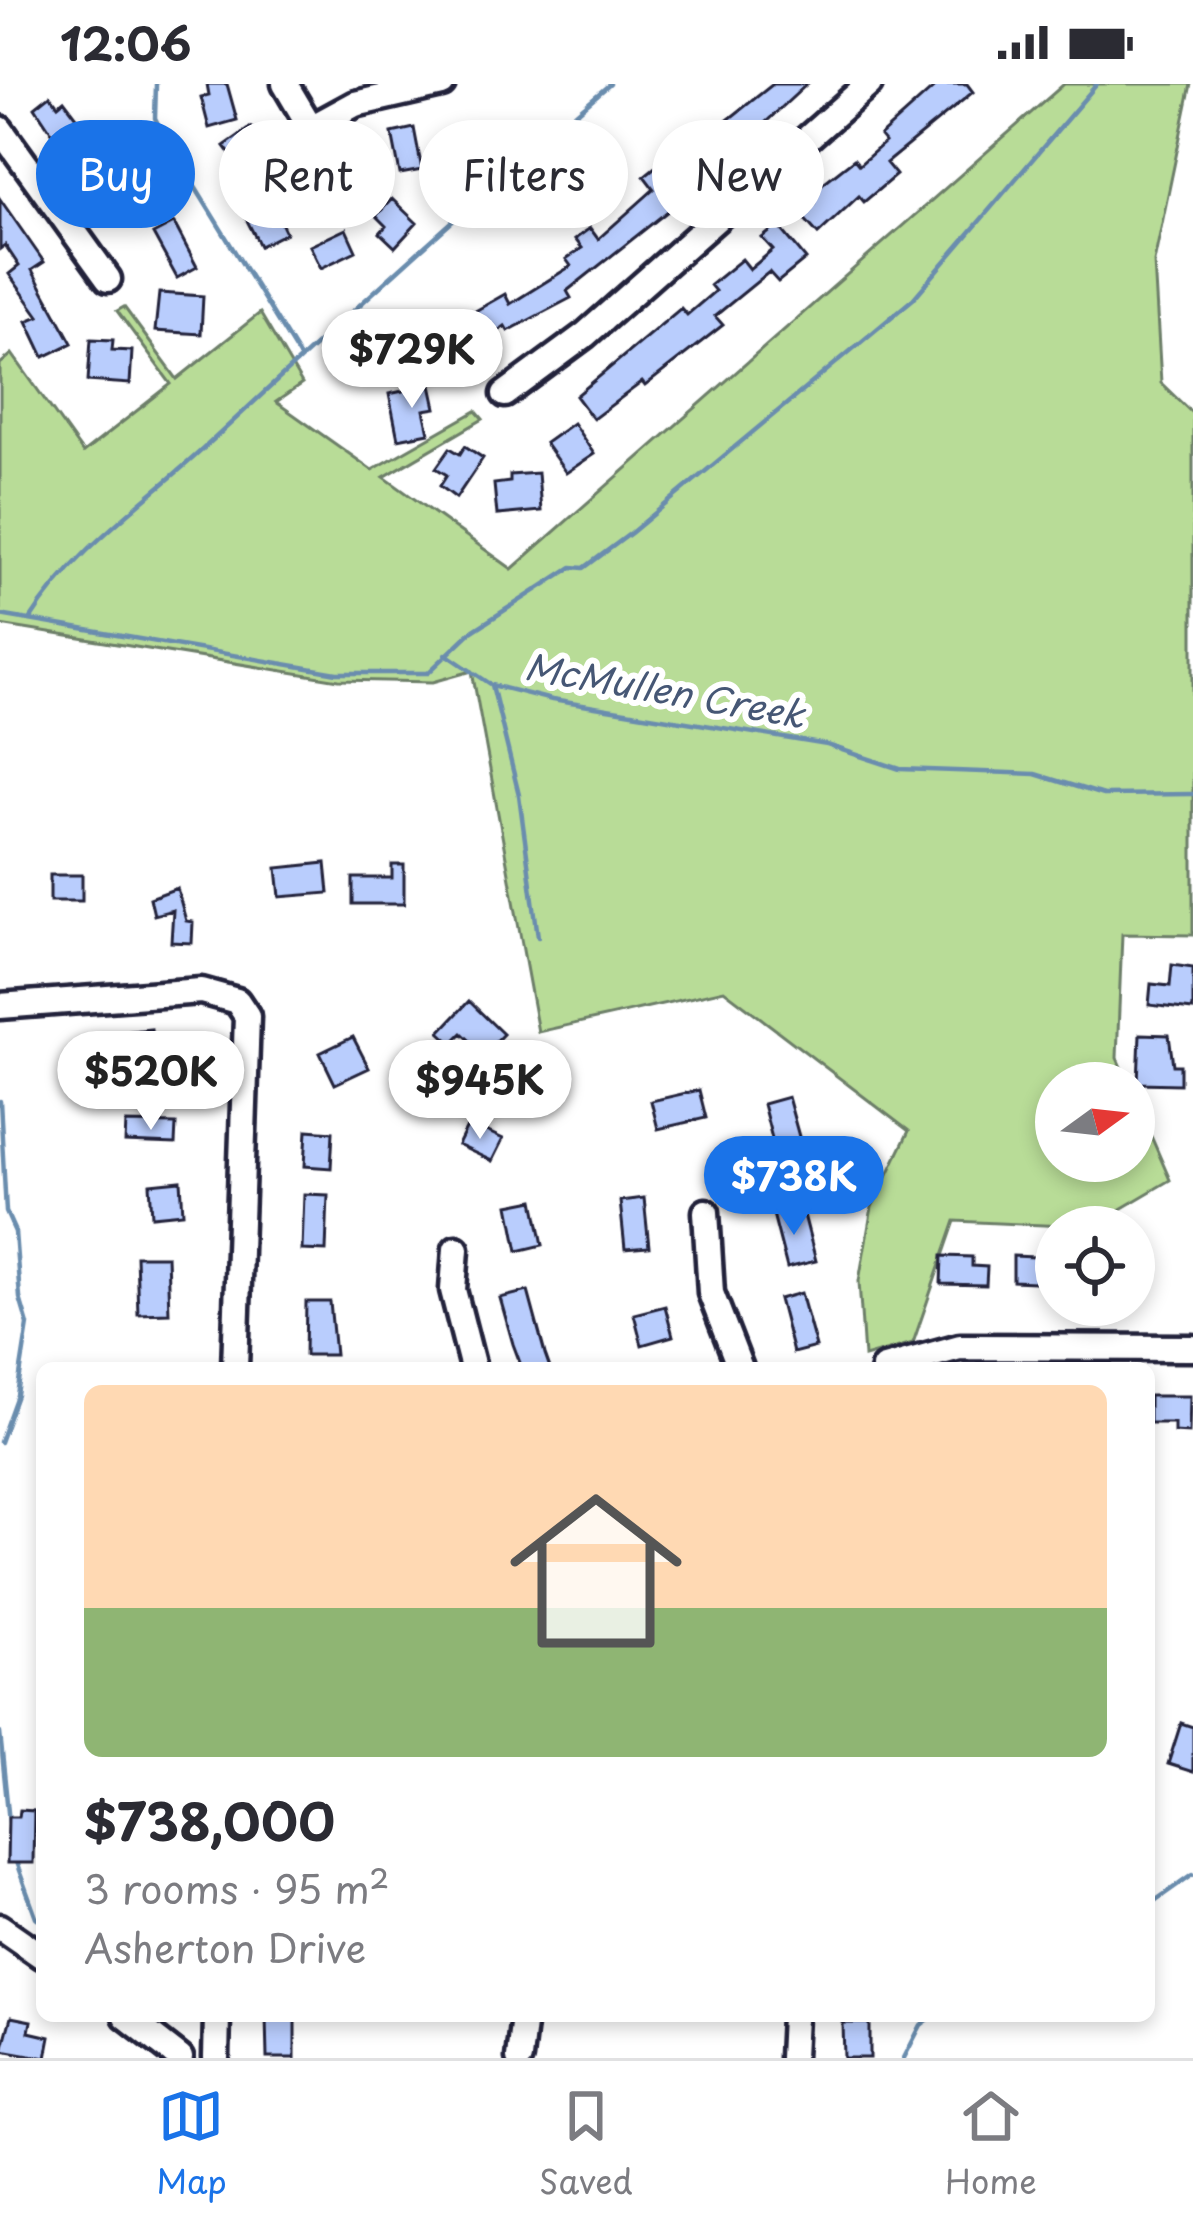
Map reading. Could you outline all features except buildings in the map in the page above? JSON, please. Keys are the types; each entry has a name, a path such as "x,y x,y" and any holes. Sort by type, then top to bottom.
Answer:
{"street":[{"path":"285,84 305,120"},
{"path":"325,120 356,104 442,84"},
{"path":"505,394 585,335 868,84"},
{"path":"0,129 108,279"},
{"path":"0,1006 201,991 237,1001 247,1016 235,1362"},
{"path":"706,1212 712,1294 738,1362"},
{"path":"456,1249 453,1290 471,1362"},
{"path":"906,1362 960,1347 1193,1348"},
{"path":"0,1928 36,1952"},
{"path":"134,2022 180,2058"},
{"path":"216,2058 217,2022"},
{"path":"519,2058 523,2022"},
{"path":"792,2058 794,2022"}],"green space":[{"path":"1064,84 1191,84 1154,262 1161,383 1193,414 1193,935 1122,934 1119,1062 1035,1062 1035,1182 1155,1182 1155,1145 1170,1180 1126,1206 1035,1206 1035,1225 955,1221 913,1343 864,1357 859,1281 872,1207 909,1131 724,990 538,1032 472,671 433,682 339,680 0,625 0,364 12,354 83,453 171,384 117,311 124,307 177,379 260,313 302,384 276,402 372,470 476,411 483,419 384,477 512,569"}],"waterway":[{"path":"156,84 155,118 165,138 299,356"},
{"path":"30,620 67,571 110,529 610,84"},
{"path":"0,615 337,673 428,673 471,632 572,567 584,568 631,533 913,299 1097,84"},
{"name":"McMullen Creek","path":"446,654 492,685 552,700 827,745 900,769 1035,774 1103,795 1193,794"},
{"path":"492,685 519,795 538,937"},
{"path":"0,1101 6,1212 15,1232 20,1298 28,1325 17,1395 0,1442"},
{"path":"0,1733 9,1822"},
{"path":"16,1862 36,1917"},
{"path":"1155,1901 1193,1874"},
{"path":"904,2058 925,2022"}]}
